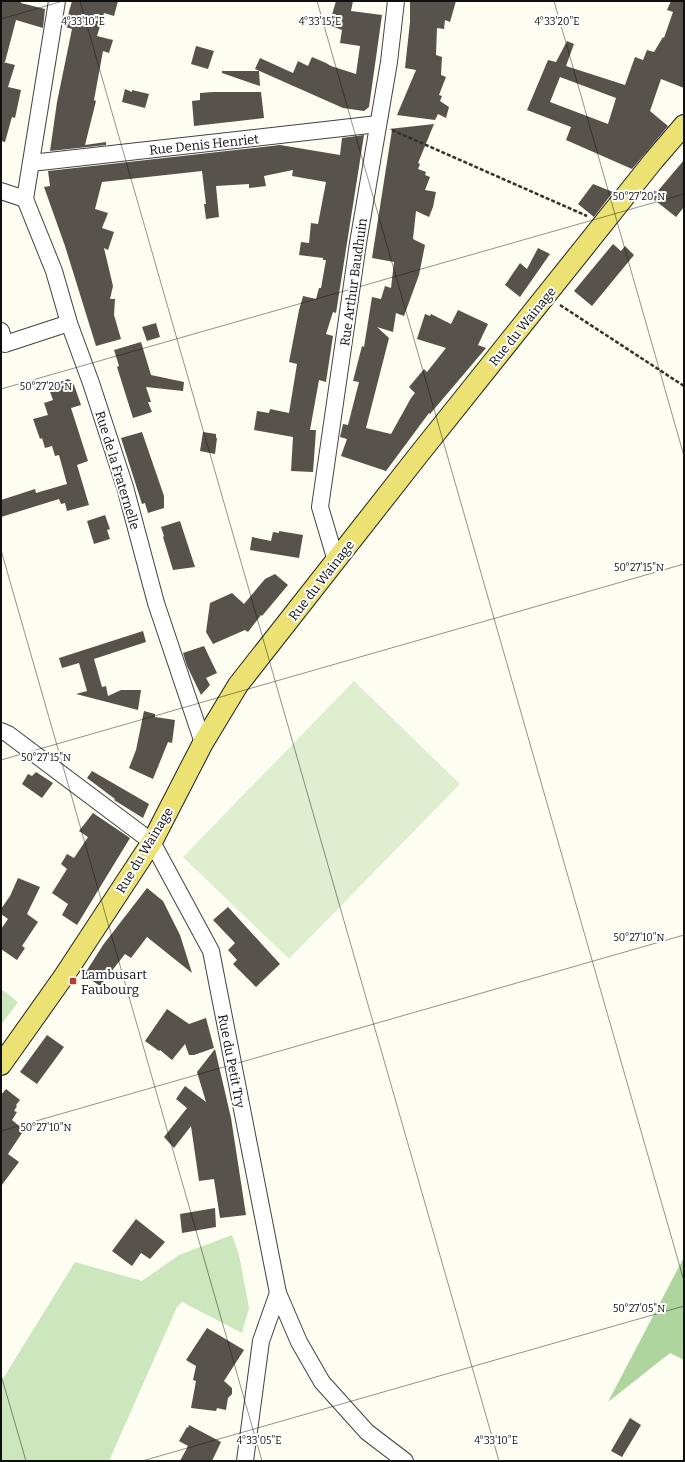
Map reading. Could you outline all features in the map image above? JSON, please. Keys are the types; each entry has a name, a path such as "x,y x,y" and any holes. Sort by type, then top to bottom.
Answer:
{"main road":[{"name":"Rue du Wainage","path":"1,1065 64,976 152,842 203,743 238,685 420,453 684,125"}],"street":[{"path":"1,191 25,199 57,1"},
{"name":"Rue Arthur Baudhuin","path":"336,561 320,507 358,243 389,62 396,1"},
{"name":"Rue Denis Henriet","path":"31,163 378,124"},
{"name":"Rue de la Fraternelle","path":"25,199 54,271 69,323 91,383 125,487 156,603 203,743"},
{"path":"1,331 5,344 69,323"},
{"path":"1,731 8,734 152,842"},
{"name":"Rue du Petit Try","path":"152,842 210,951 278,1293 299,1342 322,1382 367,1432 405,1461"},
{"path":"245,1461 261,1341 278,1293"}],"path":[{"path":"378,124 604,223"},
{"path":"546,296 684,386"}],"green space":[{"path":"354,681 460,784 289,959 183,857"},
{"path":"1,989 18,1002 1,1025"},
{"path":"232,1235 239,1255 249,1308 242,1333 182,1302 177,1307 109,1461 1,1461 1,1382 75,1262 142,1281 179,1255"},
{"path":"684,1257 684,1360 670,1353 608,1402"}],"building":[{"path":"1,1 21,1 21,3 45,9 43,28 16,20 5,62 3,62 15,65 8,87 21,90 15,118 12,117 5,142 1,141"},
{"path":"72,1 118,1 114,16 104,13 97,36 113,40 109,53 103,51 94,100 96,101 85,145 106,142 106,145 50,151 57,102 72,29 66,27"},
{"path":"336,1 353,1 351,11 382,15 369,107 364,111 343,108 255,69 260,58 293,73 298,61 308,66 312,57 331,66 356,74 360,46 340,43 342,30 329,25"},
{"path":"410,1 456,1 450,22 445,20 444,29 437,28 436,55 442,57 441,75 446,77 439,95 442,96 440,101 449,107 446,118 438,114 435,120 397,115 416,70 405,68 410,22"},
{"path":"671,1 684,1 684,88 661,79 650,111 668,126 632,169 566,140 571,127 527,110 548,60 556,62 567,41 574,44 566,66 625,85 635,57 643,60 647,50 654,52 663,37 664,38 673,12 667,10","holes":["560,77 616,98 608,124 550,102"]},
{"path":"196,46 214,51 208,69 191,64"},
{"path":"222,71 259,71 260,86 222,73"},
{"path":"125,89 132,92 132,90 149,94 145,108 122,102"},
{"path":"261,92 264,118 194,126 192,101 200,100 200,93"},
{"path":"434,124 418,163 420,164 418,169 426,172 425,175 430,177 425,190 436,192 429,217 416,211 413,239 425,245 419,275 404,316 396,313 393,332 377,327 389,338 366,428 391,434 415,393 409,387 424,369 427,372 446,348 417,339 425,314 430,316 431,314 451,324 458,310 488,324 478,345 486,348 430,414 429,413 386,471 341,456 347,439 340,437 343,424 348,425 359,382 353,381 362,346 364,347 372,297 381,299 385,286 391,288 394,262 372,258 392,130 389,129"},
{"path":"364,135 336,313 333,312 326,334 333,336 326,382 319,380 310,430 316,430 313,472 291,471 293,437 254,430 257,411 269,413 270,409 289,413 297,364 289,362 299,310 303,296 316,299 319,288 321,288 326,260 323,260 323,258 299,255 301,242 309,243 311,223 318,224 326,182 292,176 293,170 264,176 266,186 249,188 249,184 216,186 219,217 206,219 204,204 206,204 202,171 102,182 95,209 108,213 102,228 114,232 108,250 104,248 113,286 110,299 115,299 114,315 121,339 96,346 65,246 44,187 50,186 48,171 280,145 340,155 342,138"},
{"path":"684,160 684,207 676,217 652,198"},
{"path":"593,184 613,192 594,217 578,204"},
{"path":"613,244 621,251 625,246 634,255 592,306 574,291"},
{"path":"538,248 550,254 520,297 505,285 520,263 527,269"},
{"path":"156,323 160,337 147,341 142,327"},
{"path":"141,342 151,375 184,382 183,391 146,387 151,402 148,402 152,412 133,418 117,367 119,366 114,350"},
{"path":"68,379 73,382 81,405 71,408 88,461 77,465 89,505 67,511 65,503 61,504 59,499 1,517 1,500 35,489 36,493 67,484 59,455 55,456 52,446 45,448 33,419 48,415 44,403 53,400 48,386"},
{"path":"142,432 164,496 164,508 148,513 145,503 142,504 121,438"},
{"path":"203,432 216,434 215,454 200,451"},
{"path":"105,515 110,529 107,530 110,539 94,544 87,521"},
{"path":"180,521 195,567 173,570 161,527"},
{"path":"279,531 303,535 299,558 250,550 252,537 271,541 273,532 279,533"},
{"path":"275,574 288,585 248,632 245,630 213,644 206,632 210,603 232,593 244,604 265,579"},
{"path":"143,631 146,642 94,659 102,687 106,686 108,696 121,690 141,690 138,710 76,694 87,691 79,663 62,668 59,658"},
{"path":"204,646 217,673 206,678 210,685 201,695 187,666 183,653"},
{"path":"144,711 155,714 155,717 175,720 172,743 168,742 153,779 129,768 136,750"},
{"path":"92,771 149,804 143,818 114,800 115,799 87,778"},
{"path":"36,772 53,783 42,798 22,784 28,774 32,776"},
{"path":"93,813 130,838 77,925 62,915 68,904 52,893 67,869 61,864 67,854 74,858 88,837 79,831"},
{"path":"18,878 40,887 27,914 38,922 22,946 25,948 17,960 1,949 1,929 8,919 1,914 1,909 10,896"},
{"path":"147,888 163,901 180,935 192,973 147,937 131,958 125,954 100,986 84,975 103,945"},
{"path":"228,907 280,964 256,987 233,964 237,960 228,950 235,943 213,920"},
{"path":"167,1009 189,1024 206,1018 214,1048 194,1055 189,1055 185,1044 172,1060 160,1050 159,1051 145,1041"},
{"path":"47,1035 64,1047 37,1084 20,1072"},
{"path":"215,1049 231,1118 246,1215 220,1218 214,1179 199,1181 191,1126 174,1148 164,1137 187,1108 176,1099 185,1086 206,1102 197,1072"},
{"path":"6,1089 20,1100 16,1105 17,1106 14,1111 17,1112 12,1120 24,1130 8,1154 19,1162 1,1186 1,1095"},
{"path":"215,1208 216,1227 182,1233 180,1214"},
{"path":"136,1219 165,1242 150,1259 141,1253 132,1266 112,1251"},
{"path":"207,1328 244,1350 224,1381 232,1388 232,1394 228,1398 226,1410 217,1408 216,1411 191,1408 196,1381 193,1380 196,1366 186,1360"},
{"path":"630,1418 641,1425 622,1457 611,1451"},
{"path":"189,1425 221,1442 212,1461 180,1461 188,1446 179,1441"}],"place":[{"name":"Lambusart Faubourg","path":"73,981"}]}
